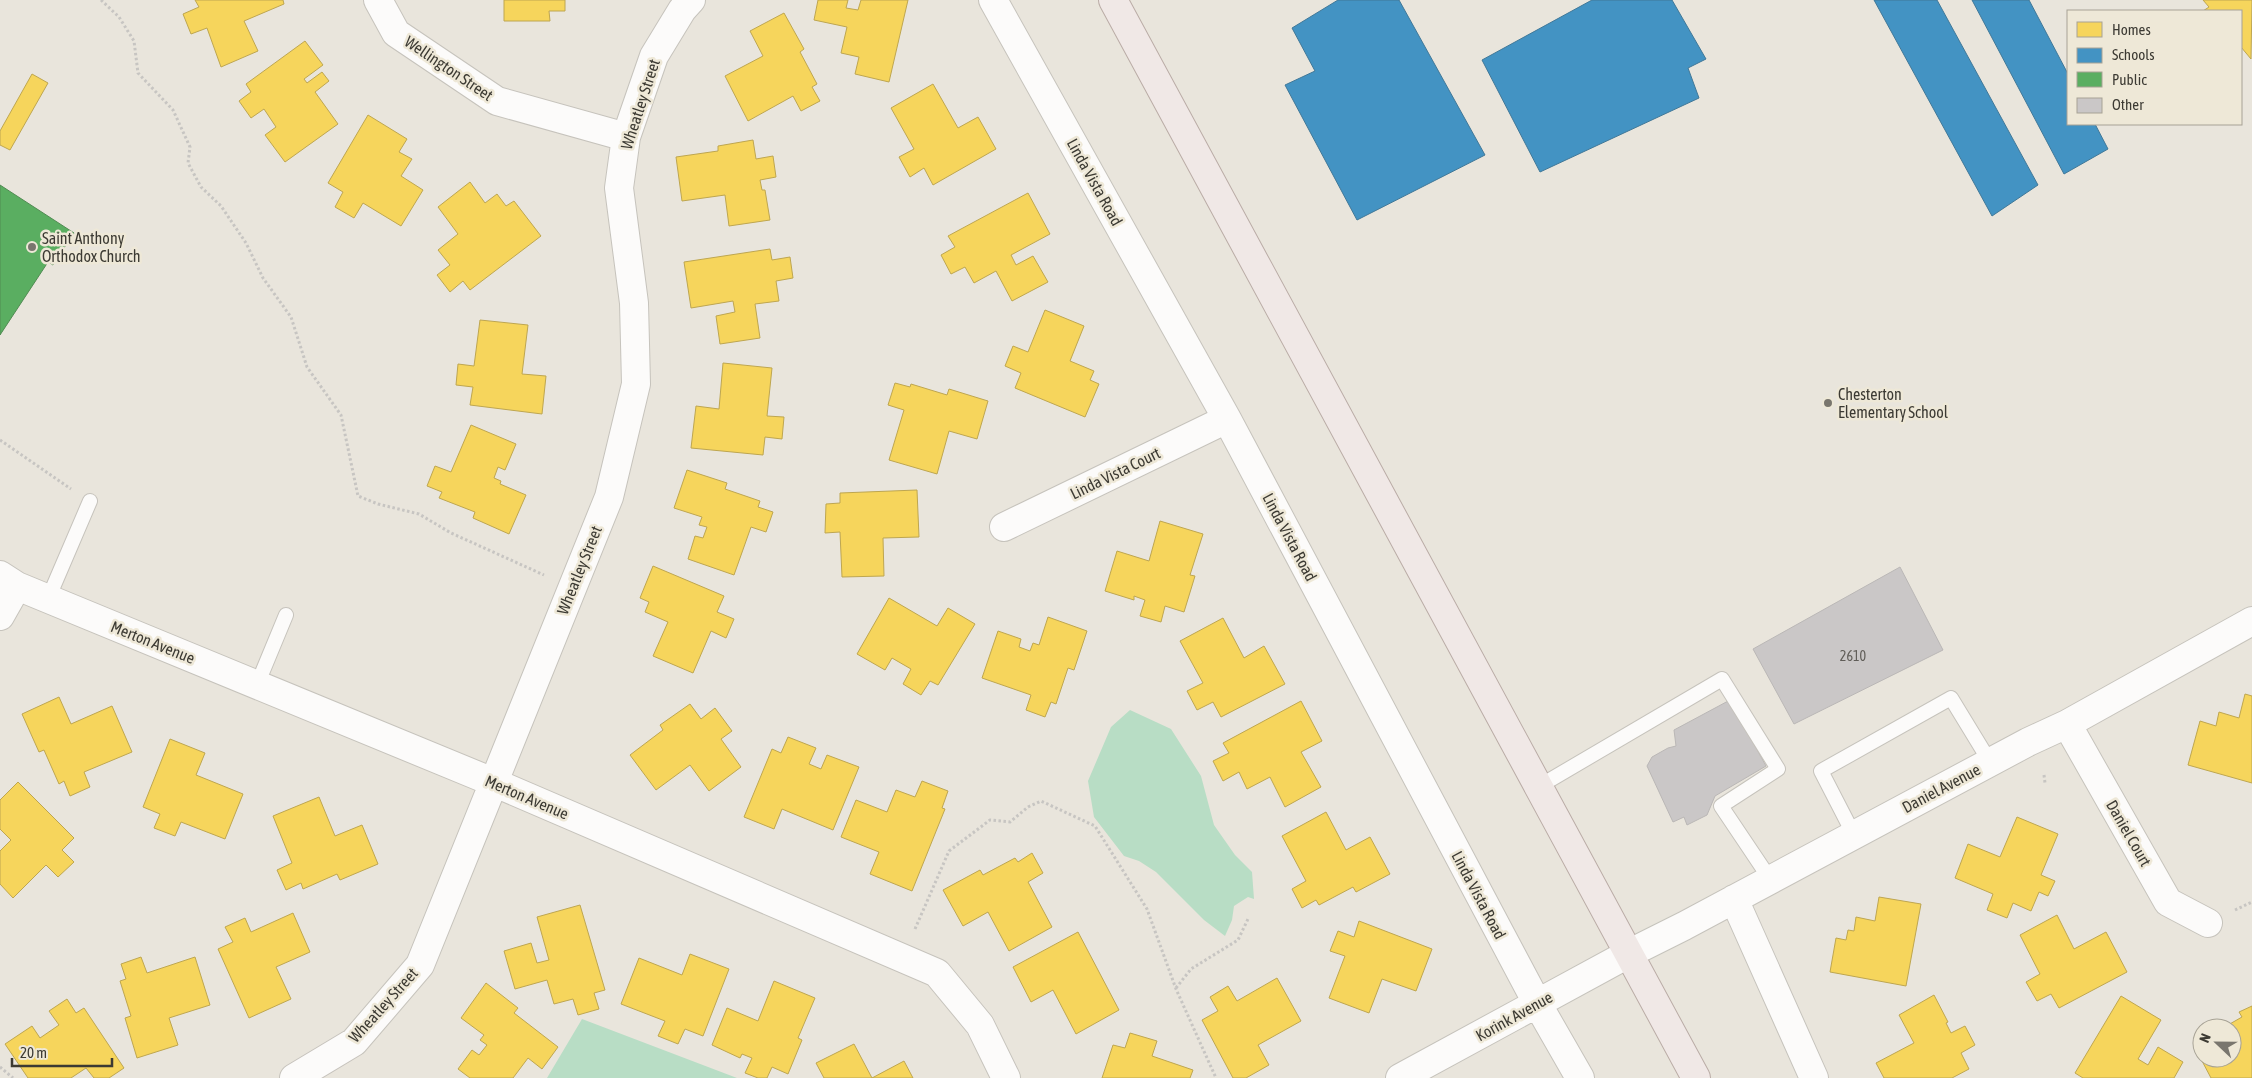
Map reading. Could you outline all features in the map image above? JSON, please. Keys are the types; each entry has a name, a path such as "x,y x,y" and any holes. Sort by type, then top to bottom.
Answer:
{"main road":[{"path":"1113,0 1696,1078"}],"street":[{"name":"Wellington Street","path":"378,0 396,33 497,101 626,138"},
{"name":"Wheatley Street","path":"294,1078 354,1042 420,965 609,497 636,384 634,303 619,188 626,138 654,56 682,10 691,0"},
{"name":"Linda Vista Road","path":"992,0 1227,419 1537,1003 1580,1078"},
{"name":"Linda Vista Court","path":"1004,527 1227,419"},
{"name":"Merton Avenue","path":"9,580 48,599 494,782 937,973 980,1025 1006,1078"},
{"path":"0,616 9,580"},
{"name":"Daniel Avenue","path":"1628,954 1990,762 2067,724 2252,621"},
{"name":"Daniel Court","path":"2067,724 2168,902 2208,923"},
{"path":"1734,899 1814,1078"},
{"name":"Korink Avenue","path":"1400,1078 1628,954"}],"lane":[{"path":"48,599 90,501"},
{"path":"257,685 286,615"},
{"path":"1538,787 1722,679 1778,769 1721,806 1770,879"},
{"path":"1854,835 1821,771 1951,698 1990,762"}],"path":[{"path":"101,0 119,17 134,41 138,73 173,110 190,147 188,163 201,187 221,206 241,235 263,278 291,317 307,367 341,415 358,496 378,504 419,514 451,533 571,589"},
{"path":"0,440 90,501"},
{"path":"2044,775 2045,783"},
{"path":"899,956 919,921 949,851 990,820 1010,822 1028,807 1041,801 1095,826 1147,909 1176,989 1216,1078"},
{"path":"1176,989 1191,969 1238,940 1248,920"},
{"path":"0,1067 13,1078"}],"green space":[{"path":"1130,710 1171,729 1201,776 1214,825 1235,855 1252,872 1254,899 1248,897 1234,906 1232,920 1225,936 1204,920 1156,872 1139,861 1124,856 1094,817 1088,781 1111,727"},
{"path":"582,1019 737,1078 547,1078"}],"building: Homes":[{"path":"195,0 283,0 284,4 244,21 258,51 221,67 207,28 191,34 183,14 199,7"},
{"path":"504,0 565,0 565,11 549,11 550,21 504,21"},
{"path":"818,0 848,0 846,8 858,10 861,0 908,0 889,82 855,74 859,57 841,53 847,27 814,20"},
{"path":"2203,0 2252,0 2251,59 2242,48 2242,10 2204,10 2209,7"},
{"path":"784,13 804,49 800,52 817,84 812,87 820,101 801,111 793,96 748,121 725,76 763,56 750,31"},
{"path":"305,41 323,65 304,79 307,83 322,72 329,81 315,92 338,124 285,162 265,135 276,127 264,109 251,118 239,101 251,92 246,84"},
{"path":"32,74 48,83 10,150 0,145 0,131"},
{"path":"933,84 958,128 978,117 996,149 933,185 924,168 910,177 899,157 914,149 891,108"},
{"path":"368,115 407,139 399,152 412,159 401,176 423,190 401,226 363,203 354,218 335,207 343,192 328,183"},
{"path":"753,140 756,159 773,156 776,177 760,180 762,190 765,190 770,220 729,226 725,195 682,201 676,157 718,151 718,146"},
{"path":"470,182 485,203 497,194 506,206 514,201 541,236 470,290 463,281 450,292 437,275 450,265 438,250 458,234 438,207"},
{"path":"1028,193 1050,234 1011,255 1016,265 1033,256 1048,282 1012,301 996,271 974,283 965,267 951,274 941,255 955,247 948,236"},
{"path":"770,249 772,260 790,257 793,278 776,281 779,301 755,304 760,338 720,344 716,316 735,312 733,301 691,308 684,262"},
{"path":"1045,310 1084,326 1070,361 1094,371 1090,380 1099,384 1085,417 1015,388 1021,373 1005,366 1013,346 1028,352"},
{"path":"480,320 528,325 522,374 546,376 542,414 470,405 473,387 456,385 458,364 474,366"},
{"path":"723,363 772,368 767,416 784,417 782,439 765,437 763,455 691,448 696,406 719,409"},
{"path":"895,383 910,387 911,384 947,395 949,389 988,401 977,439 949,431 937,474 889,460 904,410 888,405"},
{"path":"471,425 516,444 505,470 498,467 494,478 501,481 500,484 526,495 509,534 473,518 475,512 439,498 442,492 427,486 435,466 451,472"},
{"path":"687,470 727,483 725,489 760,501 758,507 773,512 766,532 751,527 734,575 688,559 695,536 703,538 707,527 699,525 702,517 674,508"},
{"path":"917,490 919,537 883,538 884,576 842,577 840,532 825,533 826,504 840,503 840,493"},
{"path":"1160,521 1203,534 1190,575 1195,576 1184,612 1165,606 1161,622 1140,616 1145,600 1134,596 1134,600 1105,591 1117,551 1149,561"},
{"path":"653,566 724,596 717,612 734,619 726,638 711,631 693,673 653,656 668,622 645,612 649,602 640,598"},
{"path":"889,598 937,626 948,608 975,624 938,685 930,681 921,695 903,684 911,669 892,658 885,670 857,654"},
{"path":"1048,617 1087,631 1074,670 1068,668 1056,704 1051,702 1045,717 1026,710 1031,695 982,678 998,631 1021,639 1019,647 1030,651 1033,643 1039,645"},
{"path":"1223,618 1244,658 1264,646 1285,684 1221,717 1213,702 1197,710 1187,691 1203,683 1180,641"},
{"path":"2245,694 2252,696 2252,783 2188,765 2200,721 2216,726 2219,712 2239,718"},
{"path":"59,697 71,724 112,706 132,752 84,772 90,787 70,796 64,781 59,784 44,750 39,752 22,714"},
{"path":"1301,701 1322,741 1301,752 1321,787 1285,807 1270,777 1247,789 1239,772 1223,781 1213,761 1229,753 1223,743"},
{"path":"690,704 701,719 715,708 732,731 721,739 741,767 709,791 690,765 656,790 630,755 663,730 660,725"},
{"path":"788,737 816,748 809,764 821,769 827,755 859,767 833,830 782,809 774,829 744,817 772,749 781,753"},
{"path":"170,739 205,753 196,775 243,794 225,839 181,822 175,836 154,828 160,814 143,807"},
{"path":"922,781 948,791 942,808 945,809 912,891 870,874 879,852 841,837 856,800 887,812 896,790 915,797"},
{"path":"18,782 74,838 62,850 74,862 58,877 46,865 13,898 0,884 0,851 11,840 0,829 0,800"},
{"path":"319,797 335,836 362,825 378,864 340,880 337,874 303,889 301,883 286,890 277,870 292,863 273,816"},
{"path":"1326,812 1346,850 1370,837 1390,874 1356,892 1353,887 1319,905 1316,900 1302,908 1292,889 1306,881 1282,836"},
{"path":"2017,817 2058,834 2041,875 2055,881 2048,896 2039,892 2031,911 2013,903 2007,918 1987,910 1993,894 1955,878 1968,844 2000,857"},
{"path":"1032,853 1043,873 1028,882 1052,927 1009,951 988,912 963,926 943,890 980,870 983,875 1015,858 1018,862"},
{"path":"1879,897 1921,904 1906,986 1830,972 1836,938 1846,940 1848,930 1854,931 1856,917 1875,921"},
{"path":"580,905 605,990 594,993 599,1009 578,1015 573,999 554,1004 547,980 515,989 504,951 531,943 537,963 549,960 537,917"},
{"path":"293,913 310,952 276,967 291,999 249,1018 218,949 233,942 225,927 245,918 251,932"},
{"path":"2057,915 2074,949 2106,932 2127,972 2059,1008 2051,994 2037,1001 2026,982 2040,974 2020,935"},
{"path":"1359,921 1432,949 1416,991 1382,979 1369,1013 1329,998 1345,956 1330,951 1338,931 1354,937"},
{"path":"1078,932 1119,1010 1076,1034 1053,990 1031,1002 1013,967"},
{"path":"690,954 729,969 703,1036 685,1029 678,1044 658,1036 665,1021 621,1004 639,958 682,975"},
{"path":"141,957 147,973 195,957 210,1005 169,1018 178,1045 137,1058 125,1018 131,1016 120,981 126,979 121,964"},
{"path":"1277,978 1301,1021 1258,1045 1269,1065 1246,1078 1233,1078 1202,1020 1218,1011 1210,997 1228,986 1237,1001"},
{"path":"774,981 815,998 798,1038 802,1040 788,1074 772,1067 767,1078 758,1078 745,1073 752,1058 742,1054 740,1058 712,1045 727,1008 758,1021"},
{"path":"486,983 518,1008 514,1013 558,1047 542,1069 528,1058 513,1078 470,1078 458,1069 472,1050 479,1055 487,1045 480,1040 484,1035 461,1018"},
{"path":"1934,995 1948,1022 1946,1023 1951,1033 1965,1026 1975,1045 1961,1053 1969,1069 1952,1078 1884,1078 1876,1063 1914,1043 1899,1015"},
{"path":"2121,996 2161,1020 2138,1059 2148,1065 2158,1047 2183,1062 2174,1078 2083,1078 2075,1073"},
{"path":"67,999 76,1013 84,1008 124,1068 109,1078 94,1078 86,1068 71,1078 28,1078 5,1044 32,1026 40,1038 59,1025 49,1011"},
{"path":"2252,1006 2252,1078 2211,1078 2206,1068 2242,1068 2242,1018 2240,1018 2242,1017 2239,1012"},
{"path":"1130,1033 1157,1041 1152,1056 1193,1070 1190,1078 1102,1078 1113,1045 1125,1048"},
{"path":"854,1044 872,1078 824,1078 816,1063"},
{"path":"904,1061 913,1078 872,1078"}],"building: Schools":[{"path":"1338,0 1399,0 1485,155 1357,220 1285,85 1315,71 1292,28"},
{"path":"1592,0 1672,0 1706,59 1688,68 1699,98 1540,172 1482,60"},
{"path":"1874,0 1937,0 2038,185 1992,216"},
{"path":"1972,0 2029,0 2067,72 2067,125 2096,125 2108,149 2064,174"}],"building: Public":[{"name":"Saint Anthony Orthodox Church","path":"0,185 74,233 53,265 48,262 0,335"}],"building: Other":[{"path":"1900,567 1943,650 1794,724 1753,649"},
{"path":"1730,700 1766,766 1715,796 1707,815 1687,825 1684,817 1673,822 1647,766 1652,757 1668,748 1676,746 1674,730"}],"place":[{"name":"Saint Anthony Orthodox Church","path":"32,247"},
{"name":"Chesterton Elementary School","path":"1828,403"}]}
